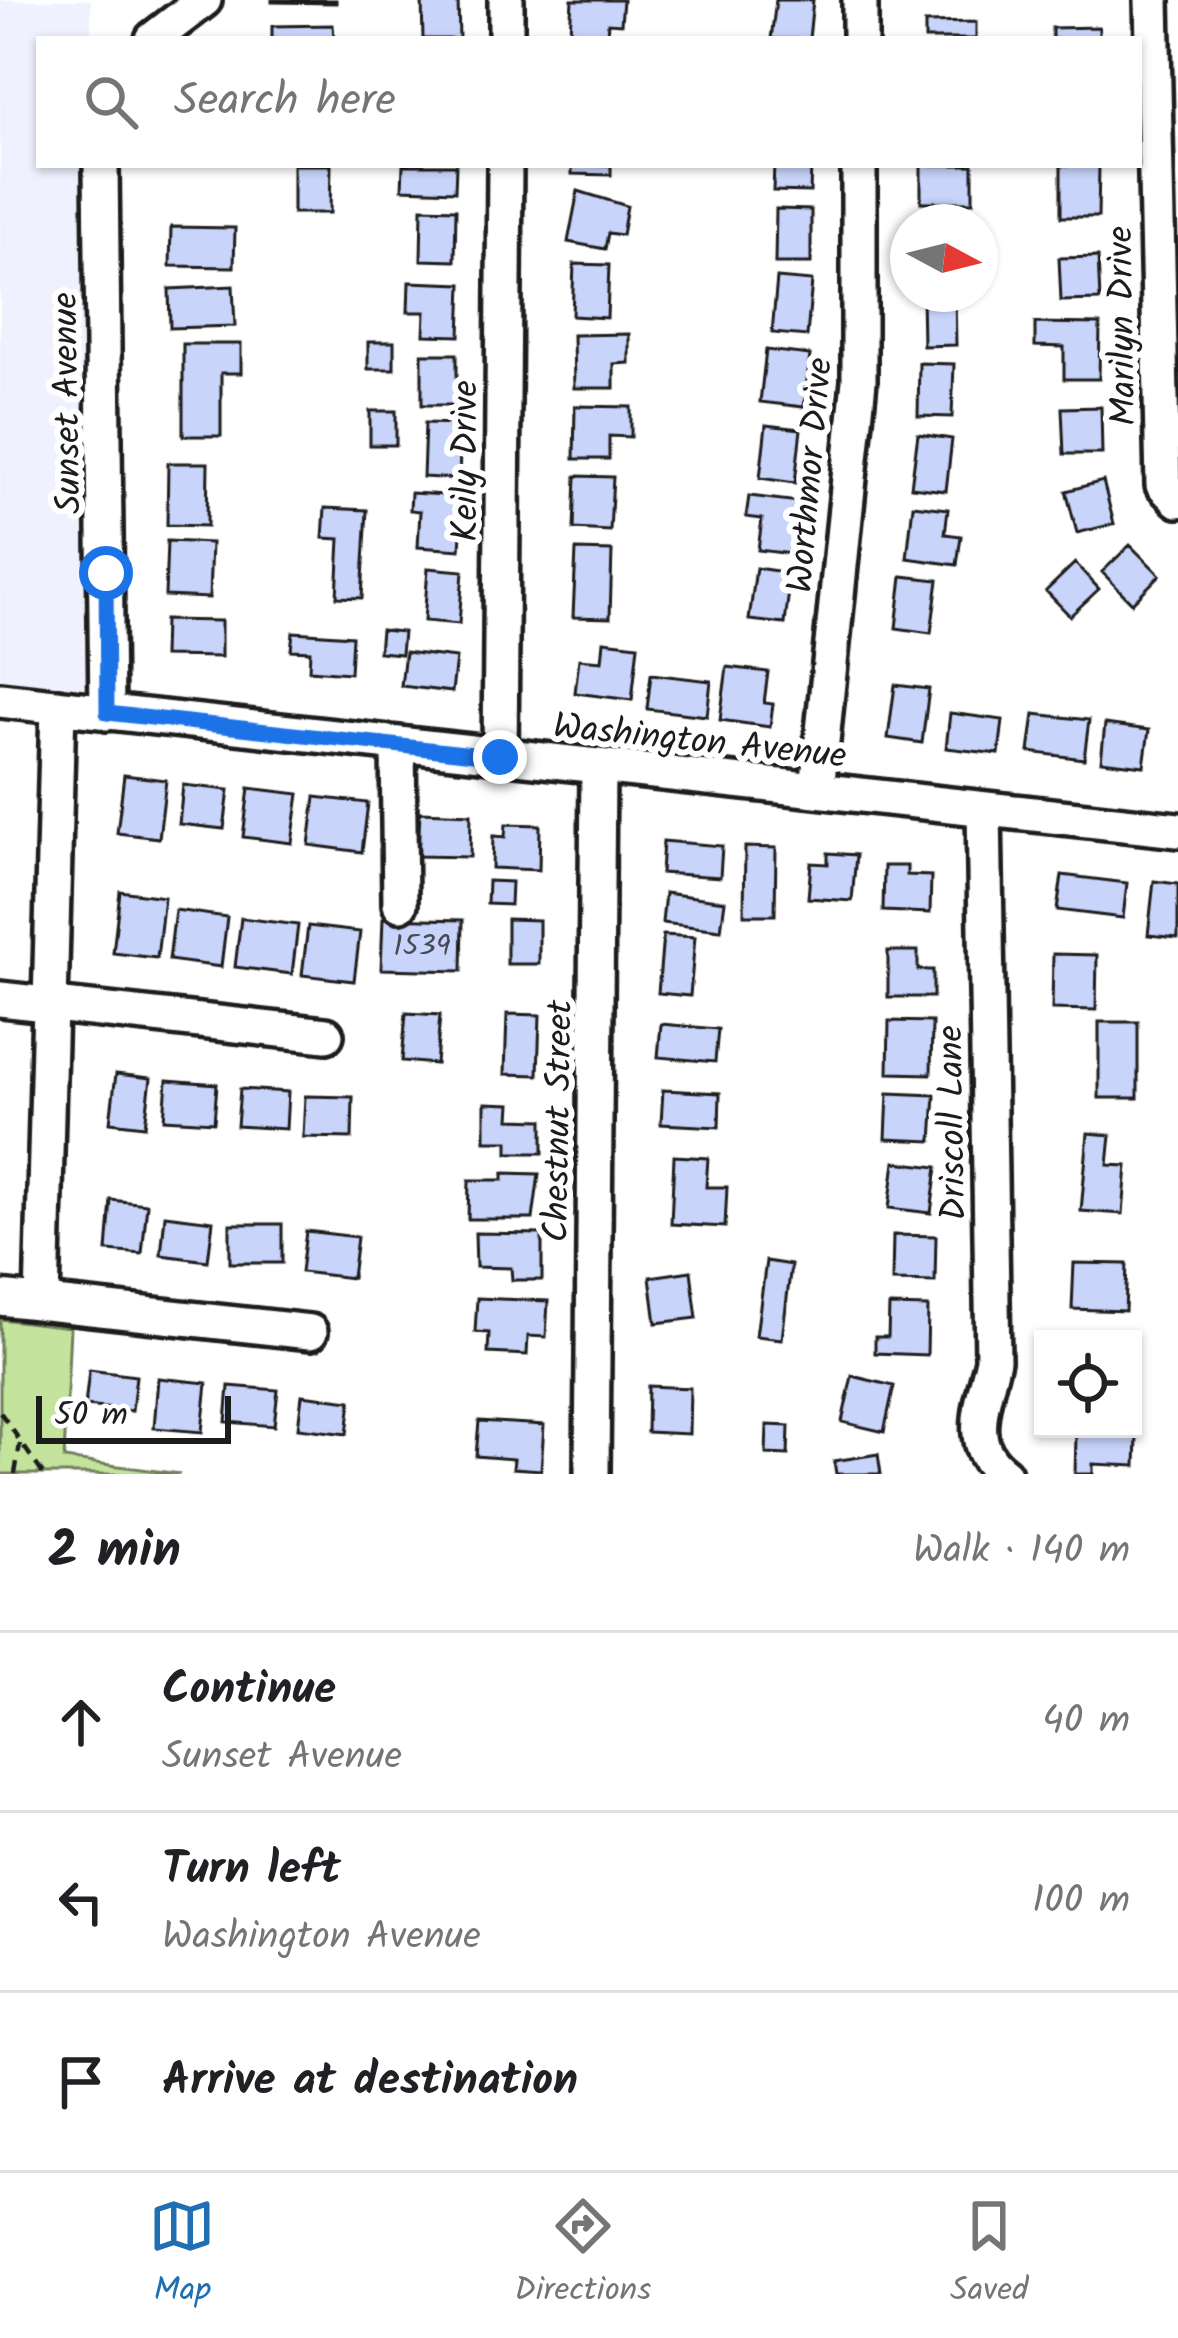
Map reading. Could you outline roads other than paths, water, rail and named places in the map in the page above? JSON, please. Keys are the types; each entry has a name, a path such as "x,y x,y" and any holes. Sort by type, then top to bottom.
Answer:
{"street":[{"path":"157,36 204,0"},
{"path":"506,0 506,36"},
{"path":"860,0 860,36"},
{"name":"Marilyn Drive","path":"1151,0 1167,162 1163,485 1178,500"},
{"name":"Sunset Avenue","path":"101,168 107,713"},
{"name":"Keily Drive","path":"500,757 505,168"},
{"name":"Worthmor Drive","path":"817,790 859,381 860,168"},
{"name":"Washington Avenue","path":"0,700 1178,830"},
{"path":"42,1303 58,706"},
{"path":"398,745 400,904"},
{"name":"Chestnut Street","path":"592,1474 598,768"},
{"name":"Driscoll Lane","path":"984,808 993,1360 976,1435 988,1458 1004,1474"},
{"path":"0,999 326,1036"},
{"path":"0,1298 310,1332"}]}
